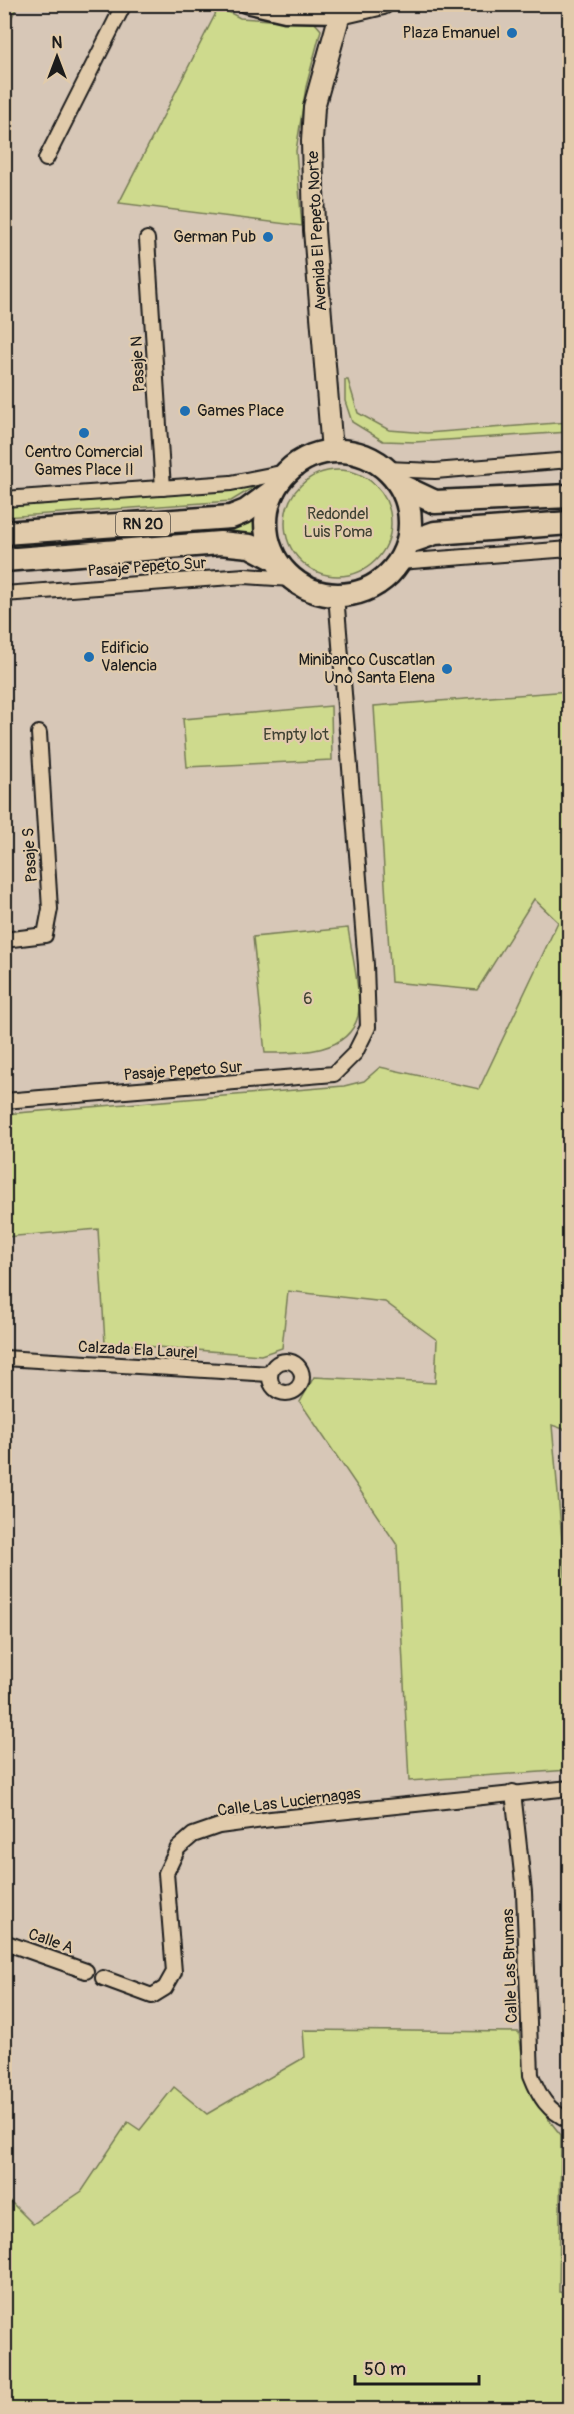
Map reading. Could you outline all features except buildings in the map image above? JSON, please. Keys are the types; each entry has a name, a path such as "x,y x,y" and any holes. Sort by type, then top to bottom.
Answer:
{"highway":[{"name":"RN 20","path":"4,533 231,517 246,511 273,491 286,472 303,460 332,451 355,453 386,469 400,486 411,519 409,542 399,562 387,576 372,587 355,594 336,595 308,589 292,579 275,559 267,540 266,520 273,491"},
{"name":"RN 20","path":"400,486 435,502 570,496"},
{"path":"409,542 435,533 570,523"},
{"name":"RN 20","path":"4,560 220,543 250,546 275,559"}],"main road":[{"path":"340,14 383,4"},
{"name":"Avenida El Pepeto Norte","path":"332,451 314,230 312,141 314,107 340,14"}],"street":[{"path":"46,159 124,4"},
{"path":"246,4 285,13 340,14"},
{"name":"Pasaje N","path":"147,239 164,488"},
{"path":"386,469 435,471 570,460"},
{"path":"4,499 231,483 286,472"},
{"path":"399,562 570,549"},
{"name":"Pasaje Pepeto Sur","path":"4,594 245,576 292,579"},
{"name":"Pasaje Pepeto Sur","path":"4,1101 334,1074 356,1053 368,1027 366,965 336,595"},
{"name":"Pasaje S","path":"4,940 45,935 50,909 39,733"},
{"name":"Calzada Ela Laurel","path":"4,1358 270,1374"},
{"name":"Calle Las Luciernagas","path":"103,1978 152,1996 165,1988 174,1972 166,1873 178,1848 193,1835 219,1826 271,1819 513,1792 570,1788"},
{"name":"Calle Las Brumas","path":"513,1792 524,1892 531,2076 541,2102 554,2114 570,2121"},
{"name":"Calle A","path":"4,1942 86,1971"}],"green space":[{"path":"4,5 18,5 5,30"},
{"path":"219,7 240,18 315,23 321,30 306,87 296,151 302,226 119,203"},
{"path":"345,380 348,380 358,413 389,430 427,433 569,422 569,432 415,442 383,441 352,422 345,401"},
{"name":"Redondel Luis Poma","path":"338,470 358,474 375,486 387,503 391,523 387,543 375,560 358,572 338,576 318,572 301,560 289,543 285,523 289,503 301,486 318,474"},
{"path":"259,484 231,501 5,517 5,501"},
{"path":"254,519 256,540 5,551 5,540"},
{"path":"569,691 569,1431 552,1425 569,1620 569,1770 409,1781 397,1545 300,1402 314,1377 435,1383 437,1340 385,1302 288,1291 282,1348 261,1355 105,1343 98,1229 5,1237 5,1114 344,1086 364,1081 380,1067 479,1089 558,922 534,899 477,990 391,982 374,706"},
{"name":"Empty lot","path":"331,706 332,760 187,767 183,719"},
{"name":"6","path":"348,928 359,997 358,1016 352,1029 332,1045 319,1049 305,1052 265,1053 253,937"},
{"path":"303,2030 519,2032 530,2088 542,2110 561,2135 559,2292 569,2293 569,2409 5,2409 4,2195 33,2224 82,2191 128,2122 140,2130 174,2087 207,2114 305,2057"}],"place":[{"name":"Plaza Emanuel","path":"512,33"},
{"name":"German Pub","path":"268,237"},
{"name":"Games Place","path":"185,411"},
{"name":"Centro Comercial Games Place II","path":"84,433"},
{"name":"Edificio Valencia","path":"89,657"},
{"name":"Minibanco Cuscatlan Uno Santa Elena","path":"447,669"}]}
